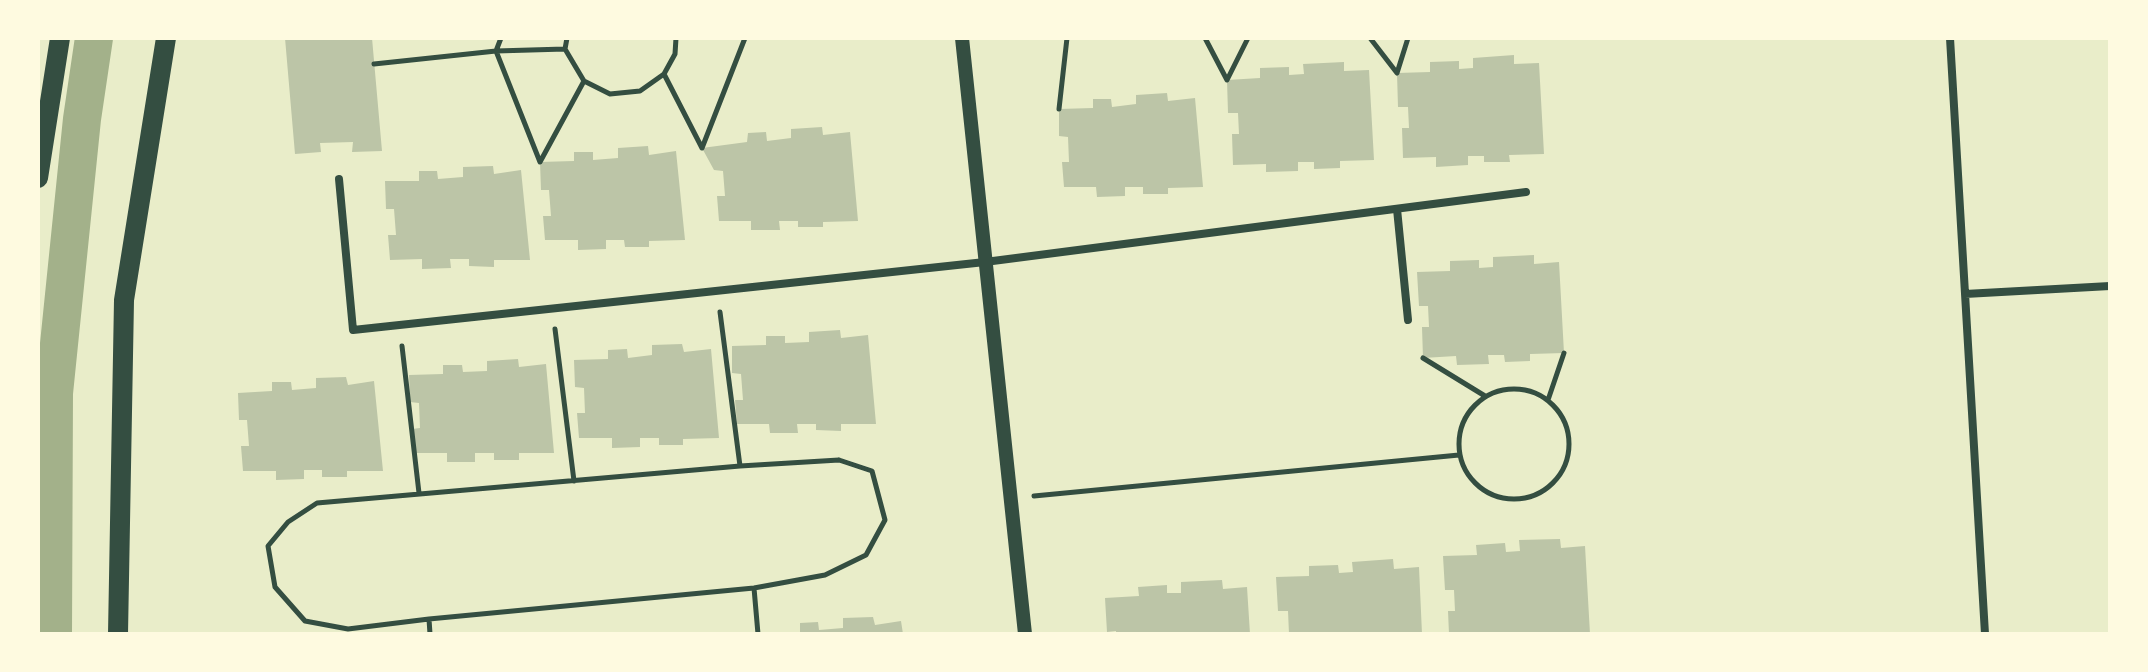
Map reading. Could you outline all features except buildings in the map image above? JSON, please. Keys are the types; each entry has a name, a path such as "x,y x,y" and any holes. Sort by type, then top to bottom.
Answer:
{"main road":[{"path":"38,178 60,38"},
{"path":"118,634 124,300 166,38"}],"street":[{"path":"962,38 1025,634"},
{"path":"1950,38 1985,634"},
{"path":"339,179 353,330 985,262 1526,192"},
{"path":"1397,209 1408,320"},
{"path":"1965,294 2110,286"}],"path":[{"path":"501,38 496,51 540,162 584,81"},
{"path":"567,38 565,49 584,81 610,94 640,91 664,74 675,54 676,38"},
{"path":"664,74 702,148 745,38"},
{"path":"1059,109 1067,38"},
{"path":"1205,38 1227,80 1248,38"},
{"path":"1370,38 1397,73 1408,38"},
{"path":"374,64 496,51 565,49"},
{"path":"717,292 740,466"},
{"path":"553,309 574,481"},
{"path":"399,325 419,493"},
{"path":"1548,400 1564,353"},
{"path":"1423,358 1485,396"},
{"path":"1517,388 1548,400 1567,424 1569,454 1555,482 1529,498 1499,498 1473,482 1459,455 1463,421 1485,396 1517,388"},
{"path":"1011,499 1459,455"},
{"path":"839,460 872,471 885,520 866,555 825,575 754,588 348,629 305,621 275,587 268,546 288,522 317,503 740,466 839,460"},
{"path":"754,588 758,634"},
{"path":"429,619 430,634"}],"waterway":[{"path":"53,634 54,393 82,119 94,38"}]}
